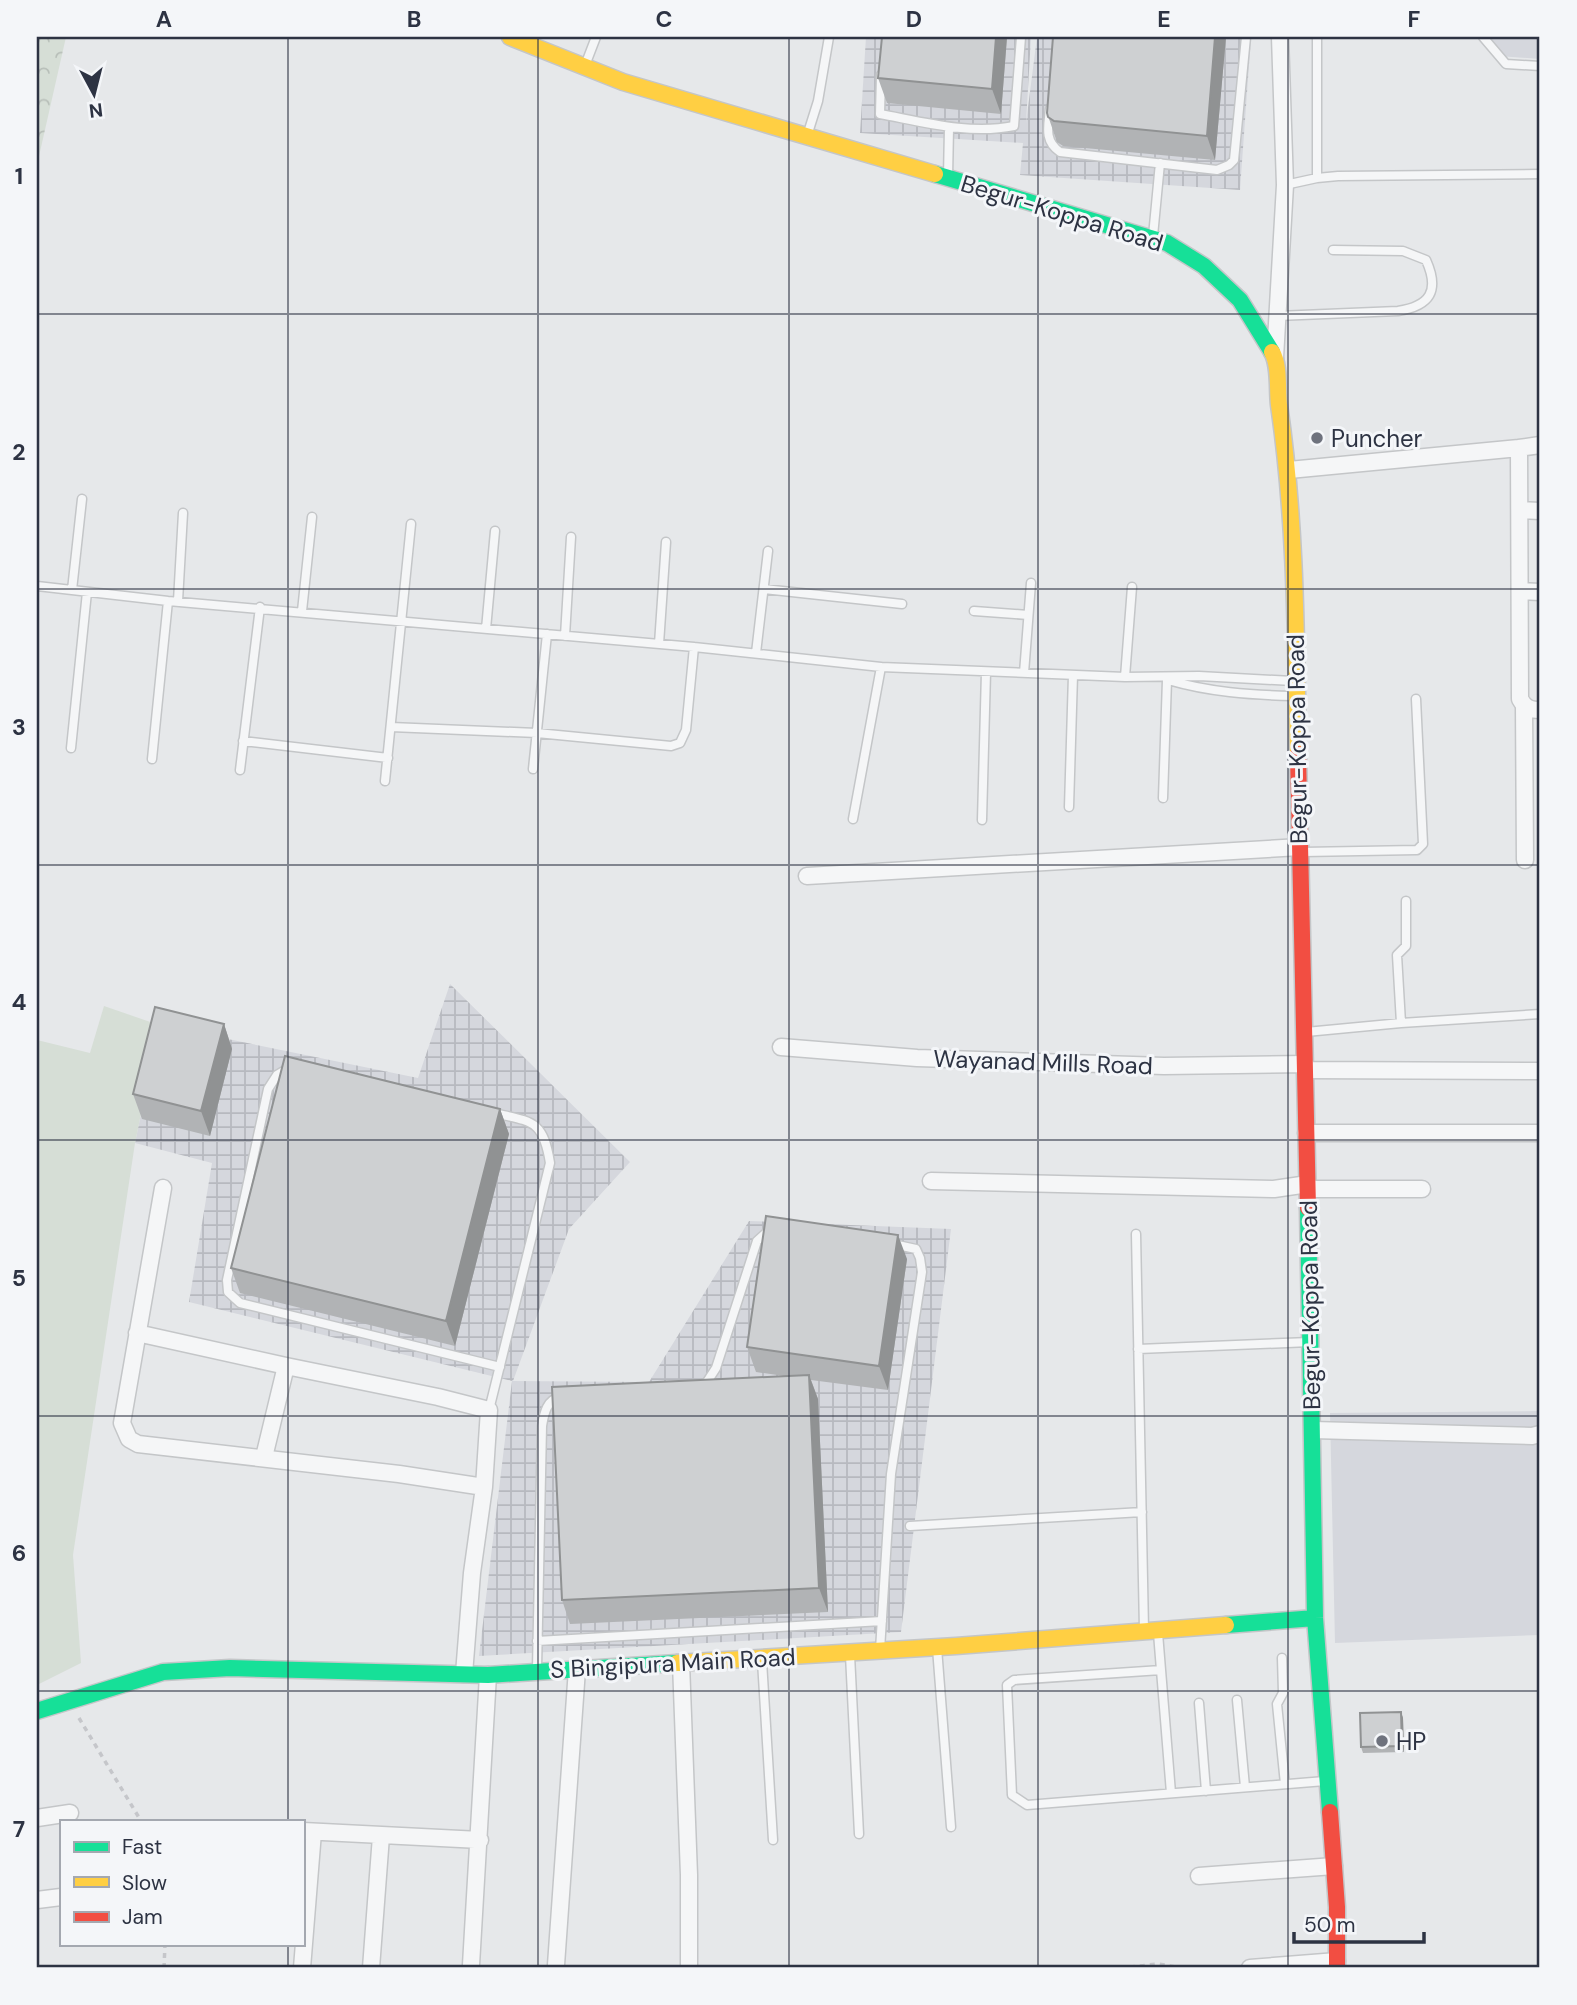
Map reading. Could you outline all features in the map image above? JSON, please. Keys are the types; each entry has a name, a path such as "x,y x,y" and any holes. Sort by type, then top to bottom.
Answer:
{"main road":[{"name":"Begur-Koppa Road","path":"510,37 623,82 1167,243 1204,266 1240,300 1275,358 1289,470 1294,570 1315,1618 1337,1907 1337,1965"},
{"name":"S Bingipura Main Road","path":"37,1711 163,1672 256,1668 488,1675 880,1651 1315,1618"}],"street":[{"path":"1275,358 1285,185 1280,37"},
{"path":"1289,470 1540,445"},
{"path":"1519,448 1520,699 1532,708 1525,860"},
{"path":"1521,510 1540,511"},
{"path":"1521,592 1540,592"},
{"path":"807,876 1300,850"},
{"name":"Wayanad Mills Road","path":"781,1047 917,1058 1164,1066 1540,1071"},
{"path":"1306,1133 1540,1133"},
{"path":"931,1181 1274,1189 1422,1189"},
{"path":"163,1188 122,1423 129,1440 138,1444 264,1457 484,1487"},
{"path":"137,1333 489,1410 484,1487 472,1573 464,1674"},
{"path":"264,1457 286,1366"},
{"path":"1312,1430 1532,1436 1540,1434"},
{"path":"681,1663 690,1968"},
{"path":"556,1965 577,1669"},
{"path":"471,1965 488,1675"},
{"path":"37,1818 70,1813"},
{"path":"304,1922 308,1831 480,1840"},
{"path":"371,1968 381,1836"},
{"path":"1199,1876 1334,1866"},
{"path":"37,1900 60,1897"},
{"path":"302,1968 303,1946"},
{"path":"1250,1968 1337,1965"}],"lane":[{"path":"584,67 596,37"},
{"path":"807,136 818,101 829,37"},
{"path":"881,64 880,114 949,128 1014,126 1021,37"},
{"path":"1051,98 1047,135 1052,146 1060,152 1217,170 1234,160 1247,37"},
{"path":"1317,37 1317,177"},
{"path":"1483,37 1506,64 1540,66"},
{"path":"948,178 949,128"},
{"path":"1152,239 1160,163"},
{"path":"1285,185 1317,177 1540,174"},
{"path":"1277,316 1398,311 1415,308 1427,301 1433,287 1432,273 1426,260 1403,250 1333,250"},
{"path":"72,590 82,499"},
{"path":"152,759 183,513"},
{"path":"302,611 312,517"},
{"path":"385,781 411,524"},
{"path":"485,629 495,531"},
{"path":"565,636 571,537"},
{"path":"659,644 666,542"},
{"path":"756,653 768,551"},
{"path":"1024,673 1031,583"},
{"path":"37,586 881,667 1125,677 1199,676 1295,689"},
{"path":"1125,677 1132,587"},
{"path":"764,589 902,604"},
{"path":"71,748 87,592"},
{"path":"240,770 260,607"},
{"path":"974,611 1028,615"},
{"path":"533,769 547,634"},
{"path":"391,727 537,733 671,746 680,743 686,730 694,647"},
{"path":"853,819 881,667"},
{"path":"982,820 986,672"},
{"path":"1069,807 1073,675"},
{"path":"1158,677 1202,690 1254,695 1295,689"},
{"path":"1163,797 1167,680"},
{"path":"1300,850 1418,850 1423,844 1416,699"},
{"path":"243,741 387,758"},
{"path":"1401,1023 1397,955 1406,946 1406,901"},
{"path":"1304,1032 1540,1014"},
{"path":"297,1067 277,1075 268,1089 227,1280 229,1292 240,1303 500,1367"},
{"path":"489,1112 529,1121 540,1129 547,1144 550,1163 489,1410"},
{"path":"702,1388 716,1368 757,1241 767,1232 783,1230"},
{"path":"1136,1234 1142,1512 1151,1631 1161,1670 1171,1793"},
{"path":"879,1242 916,1249 922,1272 891,1474 880,1651"},
{"path":"1138,1349 1311,1342"},
{"path":"537,1672 542,1426 548,1405 556,1398 570,1396"},
{"path":"910,1526 1142,1512"},
{"path":"537,1642 881,1621"},
{"path":"937,1647 951,1827"},
{"path":"850,1653 859,1834"},
{"path":"762,1658 773,1840"},
{"path":"1282,1658 1283,1693 1277,1704 1285,1784"},
{"path":"1161,1670 1014,1680 1007,1685 1012,1795 1027,1805 1328,1781"},
{"path":"1237,1700 1245,1787"},
{"path":"1199,1703 1206,1791"}],"path":[{"path":"69,1701 140,1820"},
{"path":"163,1968 165,1946"},
{"path":"1120,1968 1158,1964 1183,1968"}],"shaded area":[{"path":"866,37 1031,37 1026,123 1037,37 1251,37 1240,190 1020,175 1023,143 860,133"},
{"path":"1478,37 1540,37 1540,59 1498,56"},
{"path":"450,984 630,1162 569,1229 513,1381 649,1382 749,1221 951,1229 901,1632 479,1656 512,1381 189,1302 212,1163 135,1143 159,1025 418,1078"},
{"path":"1540,1411 1540,1635 1335,1643 1330,1413"}],"green space":[{"path":"37,37 66,37 37,165"},
{"path":"104,1006 159,1025 135,1143 73,1555 81,1663 37,1685 37,1040 90,1053"}],"building":[{"path":"882,37 996,37 992,89 878,78"},
{"path":"1053,37 1215,37 1207,136 1054,121 1047,113"},
{"path":"155,1007 224,1024 201,1111 133,1094"},
{"path":"285,1056 500,1109 446,1321 231,1268"},
{"path":"766,1216 898,1235 879,1366 747,1347"},
{"path":"809,1375 819,1588 562,1600 552,1387"},
{"path":"1401,1712 1402,1746 1361,1747 1360,1713"}],"traffic: fast":[{"path":"935,174 1167,243 1204,266 1240,300 1272,352"},
{"path":"1308,1208 1315,1618 1330,1812"},
{"path":"1226,1625 1315,1618"},
{"path":"37,1711 163,1672 230,1668 488,1675 677,1663"}],"traffic: slow":[{"path":"510,37 623,82 935,174"},
{"path":"1272,352 1277,371 1292,536 1298,754"},
{"path":"677,1663 956,1646 1226,1625"}],"traffic: jam":[{"path":"1298,754 1308,1208"},
{"path":"1330,1812 1337,1907 1337,1968"}],"place":[{"name":"Puncher","path":"1317,438"},
{"name":"HP","path":"1382,1741"}]}
